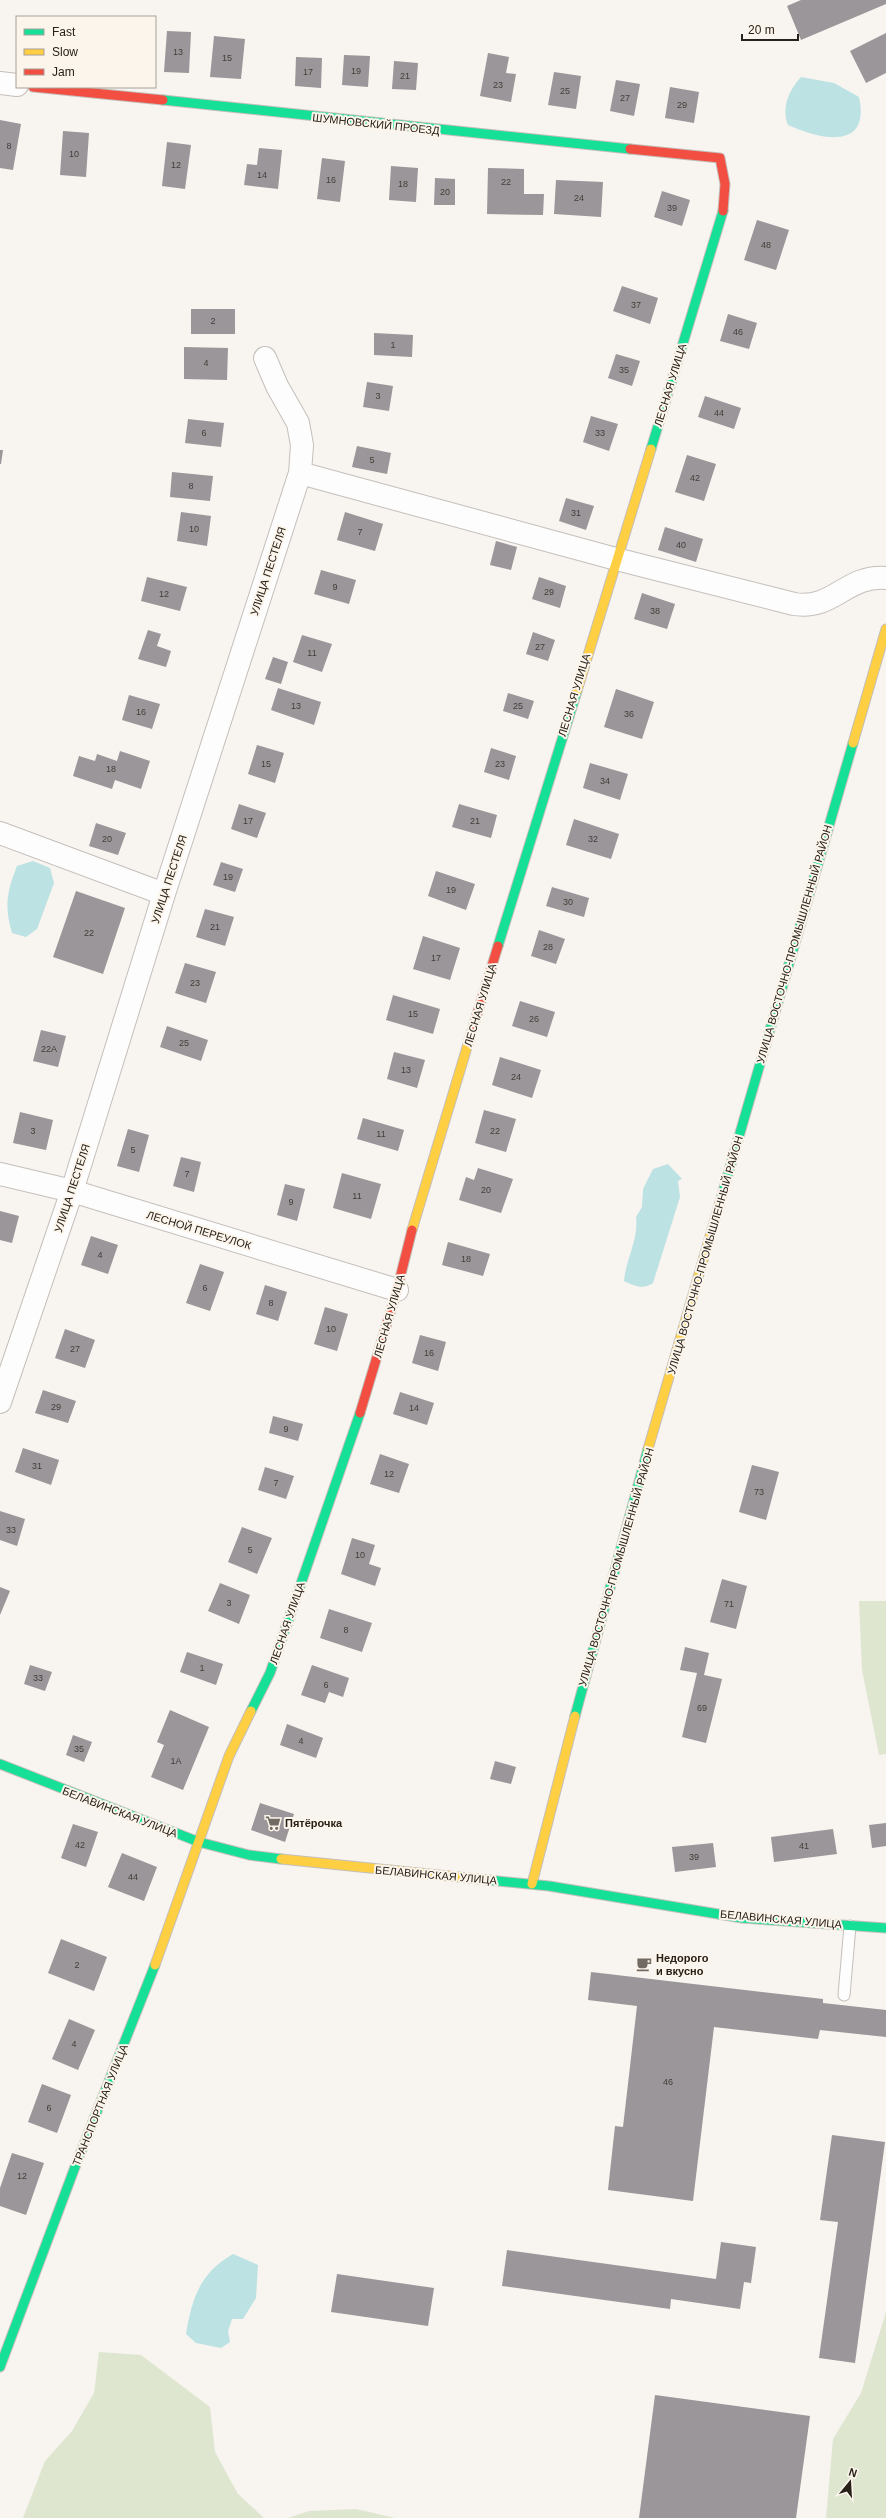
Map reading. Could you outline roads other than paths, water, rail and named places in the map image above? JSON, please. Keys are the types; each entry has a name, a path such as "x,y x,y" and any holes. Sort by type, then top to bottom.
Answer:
{"street":[{"path":"0,84 16,85"},
{"name":"ШУМНОВСКИЙ ПРОЕЗД","path":"43,88 720,158"},
{"name":"ЛЕСНАЯ УЛИЦА","path":"199,1842 229,1756 270,1673 353,1438 397,1290 413,1224 616,559 724,214 725,184 720,158"},
{"name":"УЛИЦА ПЕСТЕЛЯ","path":"0,1402 72,1191 164,894 300,473 302,445 298,423 277,386 265,358"},
{"path":"300,473 616,559 809,606 822,602 858,581 875,577 886,578"},
{"name":"УЛИЦА ВОСТОЧНО-ПРОМЫШЛЕННЫЙ РАЙОН","path":"532,1884 582,1687 640,1477 886,629"},
{"path":"0,833 164,894"},
{"name":"ЛЕСНОЙ ПЕРЕУЛОК","path":"0,1174 72,1191 397,1290"},
{"name":"БЕЛАВИНСКАЯ УЛИЦА","path":"0,1764 199,1842 250,1856 532,1884 599,1893 742,1918 886,1928"},
{"name":"ТРАНСПОРТНАЯ УЛИЦА","path":"0,2367 76,2167 146,1991 199,1842"}],"lane":[{"path":"844,1995 850,1926"}],"water":[{"path":"801,77 834,83 859,97 861,115 857,127 850,134 840,137 827,137 800,130 788,125 785,112 787,100"},
{"path":"33,861 50,868 54,883 37,929 26,937 12,933 7,907 9,892 17,866"},
{"path":"668,1164 682,1179 678,1181 680,1197 653,1283 642,1287 635,1286 624,1281 627,1264 636,1233 636,1217 642,1207 643,1189 653,1169"},
{"path":"233,2254 258,2265 256,2298 243,2319 232,2319 228,2331 230,2342 221,2348 196,2343 186,2334 191,2309 199,2288 213,2269"}],"place":[{"name":"Пятёрочка","path":"273,1823"},
{"name":"Недорого и вкусно","path":"644,1964"}]}
